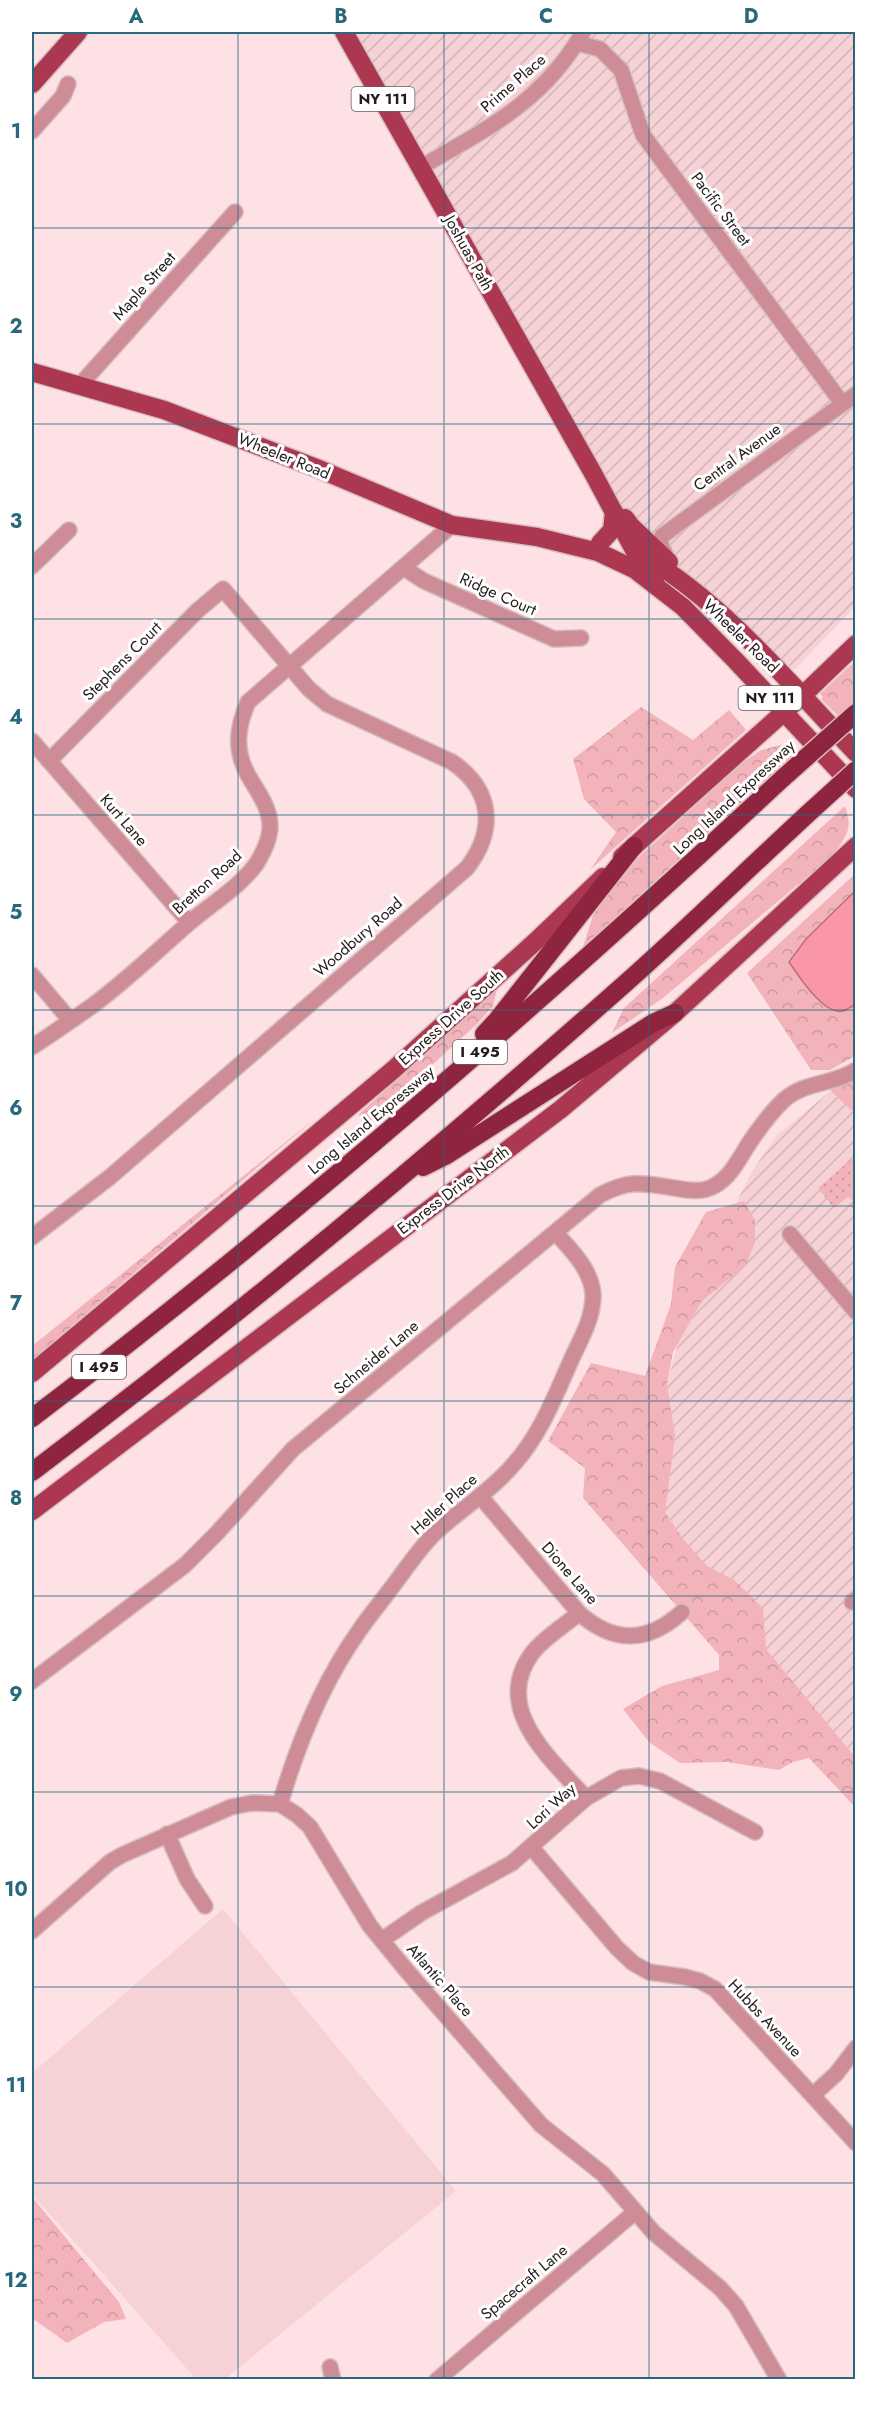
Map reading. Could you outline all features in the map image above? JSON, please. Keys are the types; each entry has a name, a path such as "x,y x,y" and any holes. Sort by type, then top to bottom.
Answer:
{"highway":[{"name":"Long Island Expressway","path":"32,1418 200,1287 429,1097 600,946 855,713"},
{"name":"I 495","path":"32,1472 227,1321 400,1178 630,979 855,770"},
{"path":"429,1097 454,1063 497,1020 634,846"},
{"path":"400,1178 447,1155 652,1023 675,1013"}],"main road":[{"path":"32,84 78,32"},
{"name":"Joshuas Path","path":"344,32 634,550 683,607"},
{"name":"Wheeler Road","path":"32,372 175,414 319,469 452,525 537,537 598,552 634,569 683,607 855,789"},
{"name":"Joshuas Path","path":"594,475 631,526 709,598 755,646"},
{"path":"600,543 612,530 614,512"},
{"name":"Wheeler Road","path":"537,537 579,538 634,550 673,573 755,646 855,753"},
{"name":"Express Drive South","path":"32,1373 393,1070 536,941 634,846 802,696 855,644"},
{"name":"Express Drive North","path":"32,1511 561,1109 675,1013 855,846"}],"street":[{"name":"Prime Place","path":"421,167 503,120 554,75 580,37"},
{"name":"Pacific Street","path":"580,37 600,49 621,70 643,135 842,404"},
{"path":"32,131 63,96 68,84"},
{"name":"Maple Street","path":"80,385 235,212"},
{"name":"Central Avenue","path":"668,560 660,543 662,536 690,513 855,394"},
{"name":"Bretton Road","path":"32,1047 100,999 189,922 230,890 256,865 266,847 270,830 268,810 241,759 238,739 240,720 248,702 452,525"},
{"path":"32,566 69,530"},
{"name":"Ridge Court","path":"404,568 424,581 554,639 581,638"},
{"name":"Woodbury Road","path":"32,1237 110,1177 467,868 480,851 486,831 486,807 479,789 466,771 452,762 327,704 309,689 223,589"},
{"name":"Stephens Court","path":"49,761 197,610 223,589"},
{"name":"Kurt Lane","path":"32,741 189,922"},
{"path":"32,975 70,1020"},
{"name":"Schneider Lane","path":"32,1681 185,1565 218,1533 293,1449 556,1233 600,1194 619,1185 640,1183 692,1191 707,1189 720,1183 730,1174 763,1125 785,1099 810,1084 846,1076 855,1070"},
{"name":"Heller Place","path":"280,1804 292,1762 312,1715 332,1672 358,1631 420,1549 435,1533 513,1465 543,1423 591,1313 593,1293 588,1275 579,1259 556,1233"},
{"path":"790,1233 855,1312"},
{"name":"Dione Lane","path":"480,1496 579,1613 594,1626 614,1634 643,1635 656,1631 682,1612"},
{"path":"579,1613 533,1653 523,1671 518,1692 521,1714 531,1734 586,1797"},
{"name":"Lori Way","path":"382,1940 422,1913 495,1875 532,1848 586,1797 621,1778 639,1776 660,1781 755,1832"},
{"path":"34,1923 110,1862 167,1834 231,1807 252,1803 280,1804"},
{"name":"Atlantic Place","path":"280,1804 310,1827 357,1907 382,1940 541,2125 603,2174 670,2248 720,2288 735,2306 772,2377"},
{"path":"167,1834 187,1879 205,1906"},
{"name":"Hubbs Avenue","path":"532,1848 617,1948 633,1963 649,1972 685,1977 700,1981 715,1989 855,2143"},
{"path":"813,2096 836,2074 855,2048"},
{"name":"Spacecraft Lane","path":"437,2379 635,2212"}],"shaded area":[{"path":"346,32 855,32 855,607 794,670 633,526 597,473"},
{"path":"855,891 855,1004 845,1010 836,1011 812,993 789,962 806,939"},
{"path":"855,1071 855,1769 653,1533 654,1434 691,1292 753,1170 776,1136"},
{"path":"223,1909 456,2191 225,2379 196,2379 32,2194 32,2073"}],"green space":[{"path":"855,661 855,703 840,718 821,699 823,697 820,694"},
{"path":"855,665 855,695 844,707 837,708 829,702 827,692"},
{"path":"641,707 693,740 729,710 746,730 590,870 616,832 584,799 573,759"},
{"path":"789,743 794,754 583,947 594,912 639,857 741,764 761,750"},
{"path":"845,806 848,821 847,832 834,854 663,998 612,1033 624,1008"},
{"path":"855,874 855,891 806,939 790,962 842,1012 855,1004 855,1056 830,1070 811,1070 747,973"},
{"path":"497,988 493,1006 477,1024 363,1128 359,1114"},
{"path":"855,1076 855,1114 826,1086"},
{"path":"318,1116 32,1360 32,1346"},
{"path":"852,1159 855,1163 855,1212 850,1205 854,1202 849,1196 834,1208 818,1188"},
{"path":"744,1201 755,1220 755,1242 746,1265 702,1301 673,1352 667,1384 675,1436 665,1512 683,1539 707,1566 734,1580 763,1608 766,1649 855,1757 855,1807 809,1758 793,1762 779,1770 727,1762 680,1763 649,1742 623,1709 662,1686 719,1670 719,1655 583,1498 585,1468 548,1441 591,1363 645,1376 671,1304 675,1267 706,1212"},
{"path":"32,2197 119,2302 126,2319 104,2322 67,2343 32,2318"}]}
